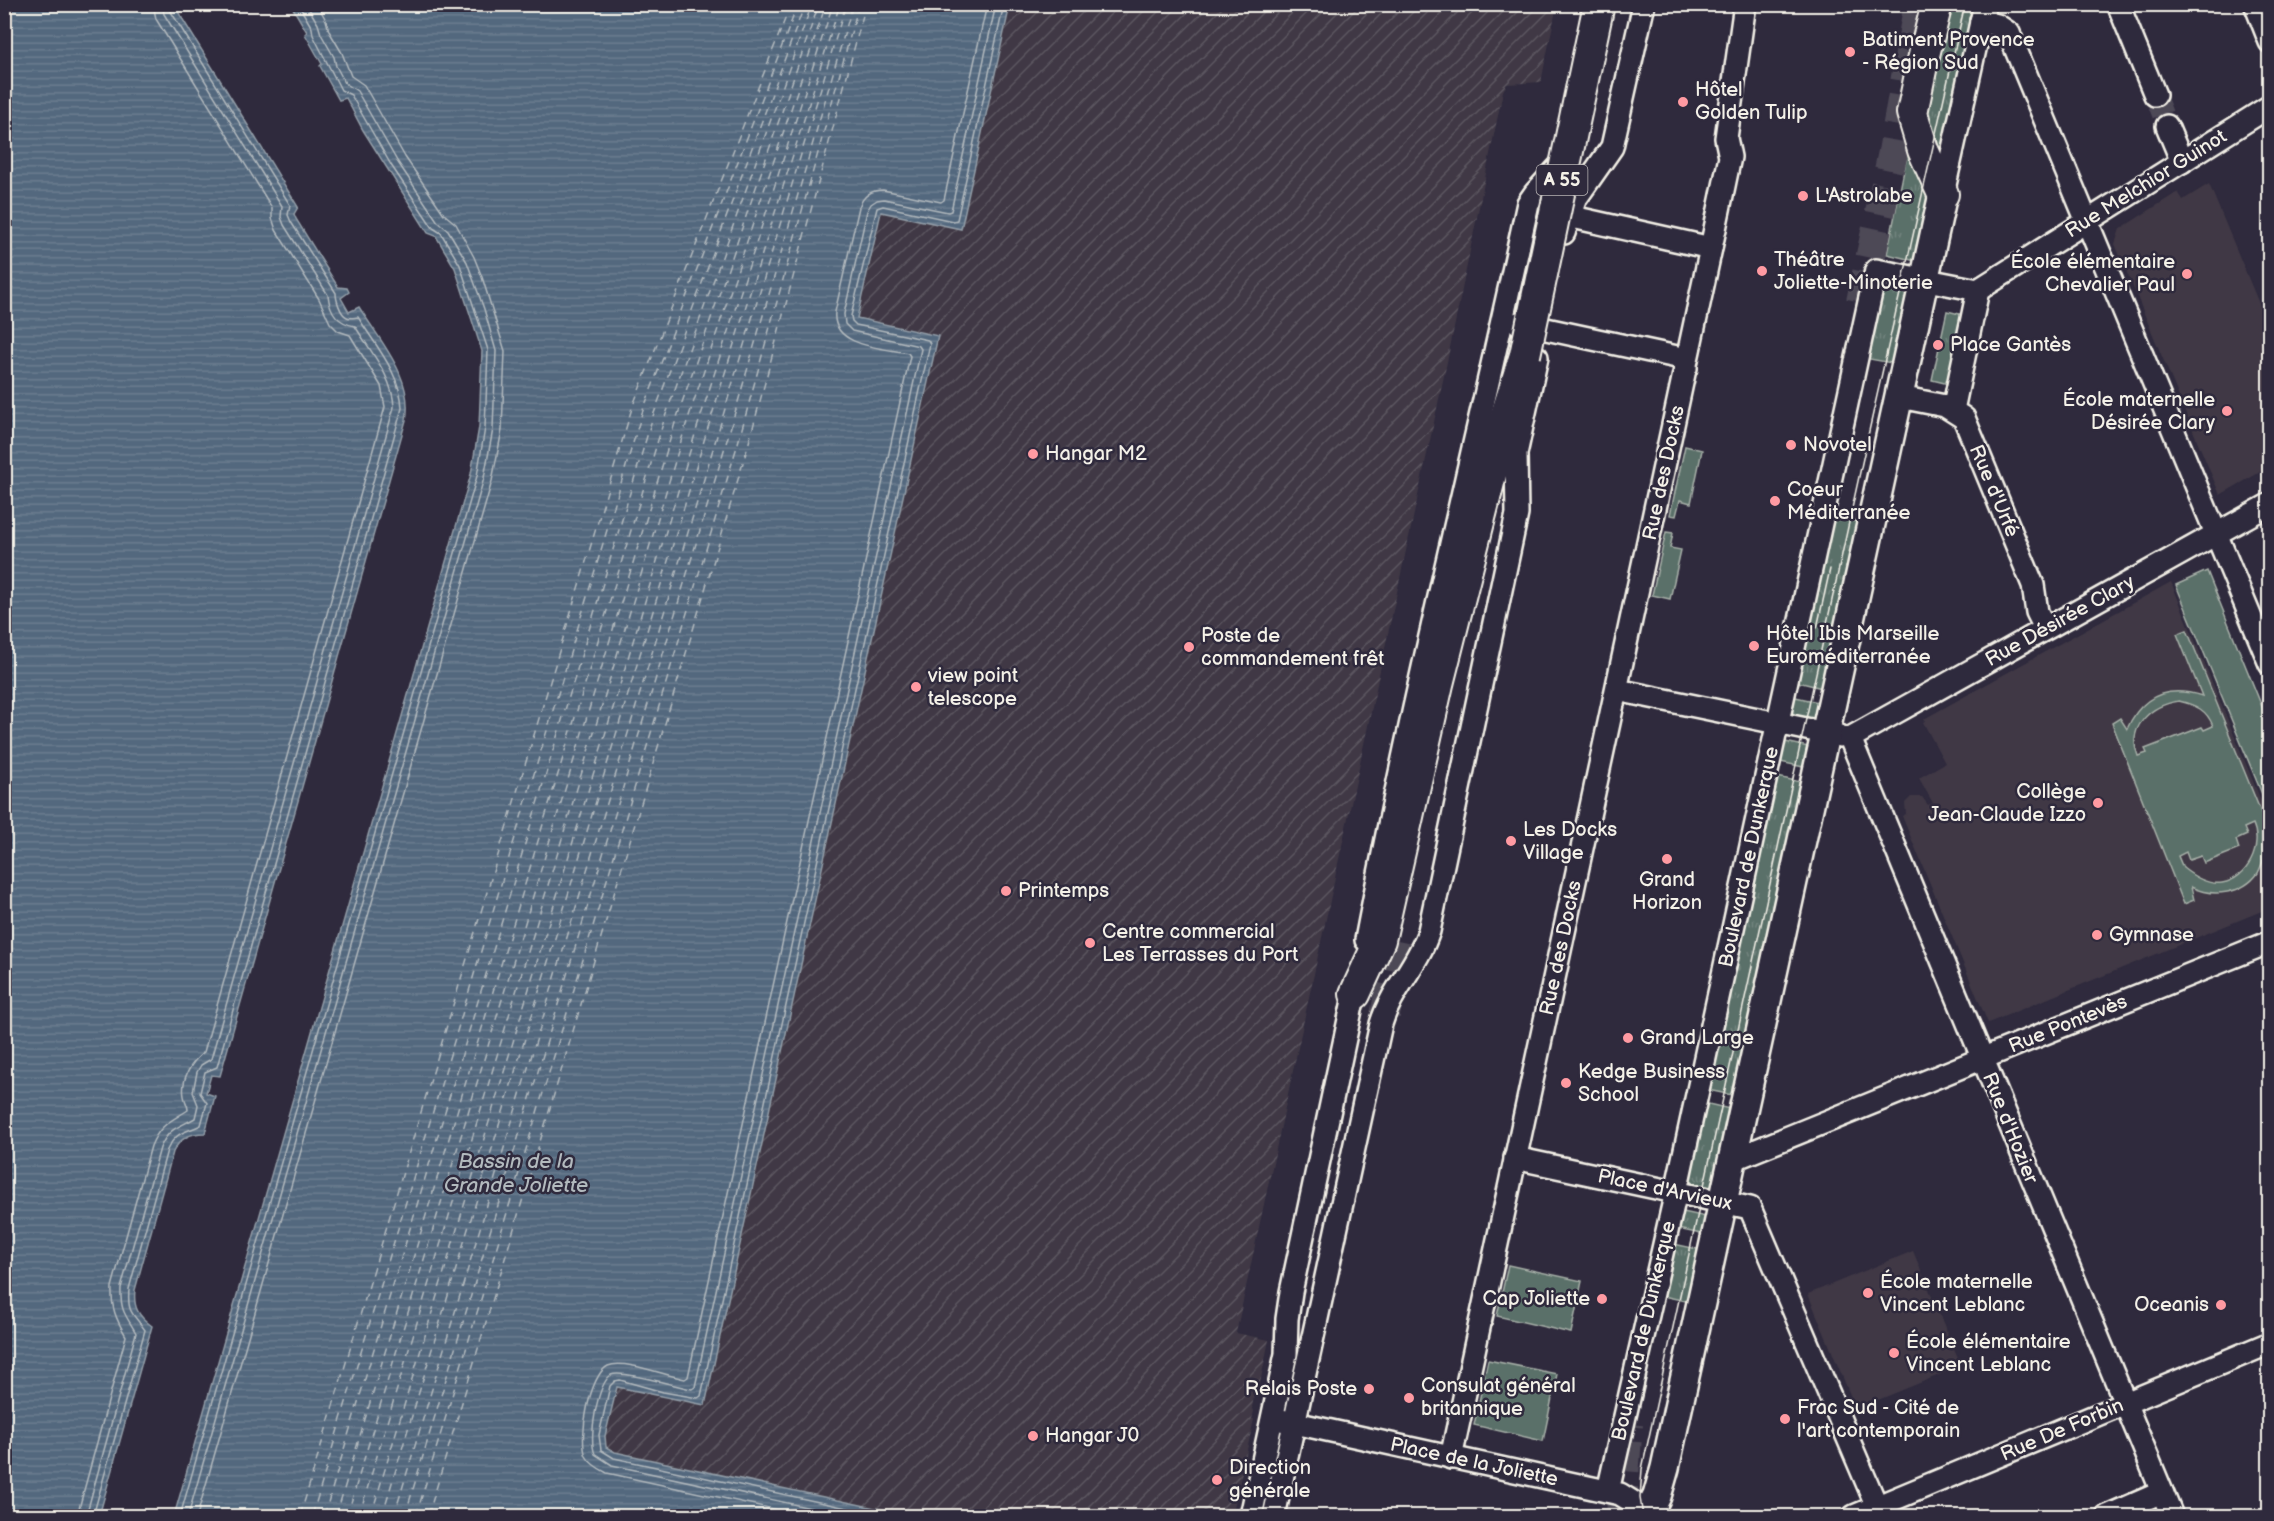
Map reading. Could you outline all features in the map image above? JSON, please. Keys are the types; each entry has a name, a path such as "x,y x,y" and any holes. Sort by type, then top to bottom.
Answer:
{"highway":[{"name":"A 55","path":"1470,591 1525,355 1599,4"},
{"path":"1924,8 1912,113 1923,150 1943,195"},
{"path":"1355,994 1380,940 1431,714 1470,591"},
{"path":"1403,930 1470,591"}],"main road":[{"path":"1647,1516 1660,1490 1732,1160 1838,736 1900,397 1943,195"}],"street":[{"path":"1251,1516 1286,1354 1287,1319 1291,1292 1374,898 1452,534 1503,320 1528,203 1579,141 1608,4"},
{"path":"1274,1516 1381,1024 1393,996 1419,956 1429,931 1517,514 1516,454 1568,216 1575,200 1612,147 1644,4"},
{"name":"Rue des Docks","path":"1451,1458 1730,157 1726,138 1745,4"},
{"path":"2118,4 2155,95"},
{"path":"2255,4 2270,42"},
{"path":"1943,195 1983,13 2009,33 2270,664"},
{"name":"Rue Melchior Guinot","path":"1978,291 2270,106"},
{"path":"2167,126 2182,162"},
{"path":"1568,216 1711,248"},
{"name":"Boulevard de Dunkerque","path":"1608,1491 1876,270 1924,280"},
{"path":"1900,397 1945,406 1953,410 1978,291 1924,280"},
{"path":"1503,320 1677,357 1683,361 1686,368"},
{"name":"Rue d'Urfé","path":"1953,410 1964,418 2033,585 2037,612 2045,628"},
{"name":"Rue Désirée Clary","path":"1838,736 2045,628 2270,504"},
{"path":"1617,690 1838,736"},
{"name":"Rue d'Hozier","path":"1838,736 1982,1060 2172,1516"},
{"name":"Rue Pontevès","path":"1732,1160 2270,942"},
{"name":"Place d'Arvieux","path":"1515,1158 1750,1208 1879,1512"},
{"name":"Rue De Forbin","path":"1854,1516 1879,1512 2124,1404 2270,1343"},
{"name":"Place de la Joliette","path":"1273,1419 1608,1491 1628,1499 1647,1516"},
{"path":"2107,1516 2162,1492"}],"shaded area":[{"path":"1010,5 1557,5 1541,82 1507,84 1503,91 1447,362 1236,1333 1269,1340 1259,1388 1255,1391 1252,1407 1254,1411 1252,1419 1254,1419 1232,1516 912,1516 615,1452 606,1447 605,1436 616,1387 705,1405 938,337 857,319 881,212 961,229"},
{"path":"2209,184 2270,330 2269,467 2220,495 2115,244 2120,229 2178,192 2183,200"},
{"name":"Collège Jean-Claude Izzo","path":"2171,582 2269,820 2269,908 1988,1023 1902,816 1906,814 1905,803 1911,797 1922,797 1928,805 1933,803 1919,778 1945,763 1923,722 1924,719"},
{"name":"École élémentaire Vincent Leblanc","path":"1913,1251 1961,1366 1856,1409 1808,1294"}],"green space":[{"path":"1950,5 1977,5 1943,163 1930,141 1924,90"},
{"path":"1910,141 1931,183 1920,262 1887,254"},
{"path":"1880,286 1912,292 1897,364 1864,358"},
{"path":"1947,311 1964,315 1949,384 1932,380"},
{"path":"1685,446 1702,450 1691,503 1680,500 1676,516 1670,515"},
{"path":"1831,516 1862,523 1826,689 1794,681"},
{"path":"1666,532 1673,533 1670,548 1681,550 1670,599 1652,595"},
{"path":"2207,571 2269,724 2269,811 2176,585"},
{"path":"2187,630 2269,832 2270,863 2265,855 2258,873 2252,880 2236,890 2218,893 2191,887 2194,900 2184,904 2112,723 2120,718 2127,729 2140,708 2157,696 2167,693 2178,692 2202,696 2177,634","holes":["2179,701 2200,709 2208,716 2213,726 2204,730 2202,727 2145,749 2147,753 2138,756 2135,736 2143,719 2159,707","2253,824 2256,833 2254,851 2251,860 2239,875 2222,883 2211,883 2183,868 2178,856 2186,852 2189,860 2201,856 2204,863 2239,849 2236,840 2247,835 2244,828"]},
{"path":"1791,696 1823,703 1819,720 1787,713"},
{"path":"1781,741 1813,748 1808,768 1776,761"},
{"path":"1773,776 1805,783 1737,1096 1703,1089"},
{"path":"1700,1102 1734,1110 1716,1188 1683,1181"},
{"path":"1679,1211 1706,1217 1706,1235 1673,1228"},
{"path":"1669,1243 1702,1250 1691,1302 1658,1295"},
{"path":"1508,1265 1582,1281 1571,1333 1497,1316"},
{"path":"1488,1360 1557,1374 1543,1441 1474,1425"}],"water":[{"path":"5,4 174,5 298,207 294,214 296,219 338,287 347,288 349,292 341,298 349,312 359,307 393,360 405,389 407,404 406,420 220,1076 211,1075 206,1093 215,1096 205,1133 186,1137 173,1152 135,1290 138,1311 143,1319 152,1326 99,1516 5,1516"},
{"name":"Bassin de la Grande Joliette","path":"291,5 1010,5 961,229 881,212 857,318 938,336 705,1405 617,1387 605,1436 606,1447 615,1452 912,1516 174,1516 471,474 479,427 482,351 455,268 436,236 428,233 363,130 346,98 339,100 320,66 322,64 305,34 307,32"}],"ferry route":[{"path":"300,1516 632,408 791,4"},
{"path":"312,1516 642,413 798,4"},
{"path":"324,1516 653,416 805,4"},
{"path":"336,1516 664,420 812,4"},
{"path":"347,1516 675,423 819,4"},
{"path":"359,1516 685,428 826,4"},
{"path":"371,1516 696,431 833,4"},
{"path":"382,1516 706,434 840,4"},
{"path":"394,1516 846,4"},
{"path":"405,1516 727,440 853,4"},
{"path":"416,1516 738,443 859,4"},
{"path":"428,1516 748,446 866,4"}],"tunnel":[{"path":"1861,302 1893,152 1917,14"},
{"path":"2155,95 2167,126"},
{"path":"1385,1015 1403,930"},
{"path":"1621,1516 1628,1424"}],"tram line":[{"path":"1643,1516 1640,1498 1642,1469 1867,440 1965,4"},
{"path":"1817,628 1830,569"}],"place":[{"name":"Batiment Provence - Région Sud","path":"1850,52"},
{"name":"Hôtel Golden Tulip","path":"1683,102"},
{"name":"L'Astrolabe","path":"1803,196"},
{"name":"Théâtre Joliette-Minoterie","path":"1762,271"},
{"name":"École élémentaire Chevalier Paul","path":"2187,274"},
{"name":"Place Gantès","path":"1938,345"},
{"name":"École maternelle Désirée Clary","path":"2227,411"},
{"name":"Novotel","path":"1791,445"},
{"name":"Hangar M2","path":"1033,454"},
{"name":"Coeur Méditerranée","path":"1775,501"},
{"name":"Hôtel Ibis Marseille Euroméditerranée","path":"1754,646"},
{"name":"Poste de commandement frêt","path":"1189,647"},
{"name":"view point telescope","path":"916,687"},
{"name":"Collège Jean-Claude Izzo","path":"2098,803"},
{"name":"Les Docks Village","path":"1511,841"},
{"name":"Grand Horizon","path":"1667,859"},
{"name":"Printemps","path":"1006,891"},
{"name":"Gymnase","path":"2097,935"},
{"name":"Centre commercial Les Terrasses du Port","path":"1090,943"},
{"name":"Grand Large","path":"1628,1038"},
{"name":"Kedge Business School","path":"1566,1083"},
{"name":"École maternelle Vincent Leblanc","path":"1868,1293"},
{"name":"Cap Joliette","path":"1602,1299"},
{"name":"Oceanis","path":"2221,1305"},
{"name":"École élémentaire Vincent Leblanc","path":"1894,1353"},
{"name":"Relais Poste","path":"1369,1389"},
{"name":"Consulat général britannique","path":"1409,1398"},
{"name":"Frac Sud - Cité de l'art contemporain","path":"1785,1419"},
{"name":"Hangar J0","path":"1033,1436"},
{"name":"Direction générale","path":"1217,1480"}]}
